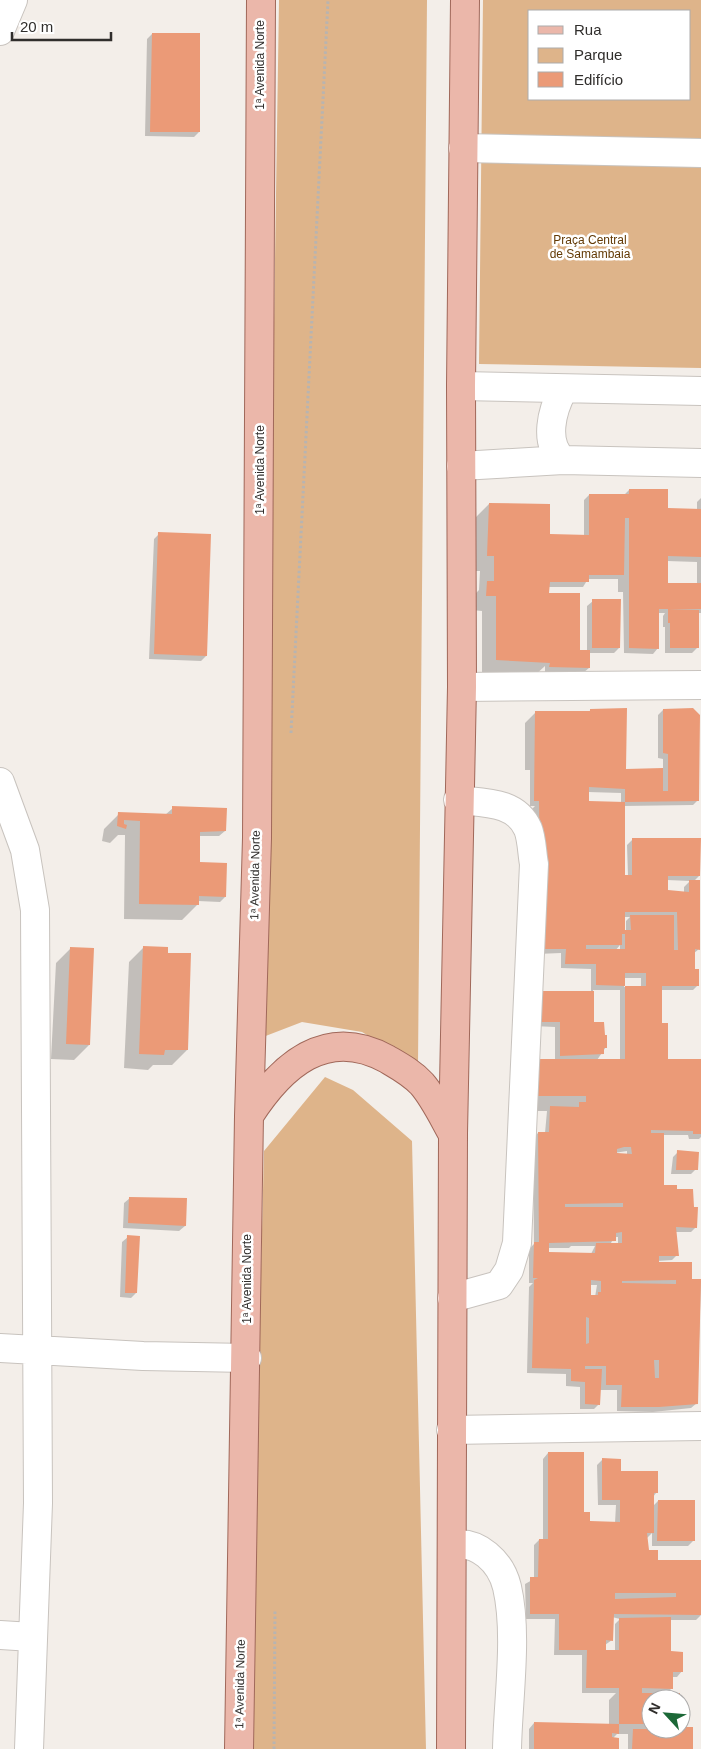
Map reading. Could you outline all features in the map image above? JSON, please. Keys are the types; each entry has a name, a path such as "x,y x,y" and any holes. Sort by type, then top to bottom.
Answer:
{"main road":[{"name":"1ᵃ Avenida Norte","path":"239,1749 259,623 261,0"},
{"path":"451,1749 450,1623 452,1545 450,1430 458,800 462,687 461,386 465,0"},
{"path":"249,1116 276,1078 294,1065 322,1050 345,1046 362,1047 404,1069 421,1083 453,1134"}],"street":[{"path":"0,31 13,0"},
{"path":"463,148 701,153"},
{"path":"461,386 563,390 701,391"},
{"path":"563,390 557,401 552,423 552,441 557,455 563,460"},
{"path":"461,466 563,460 701,463"},
{"path":"462,687 701,684"},
{"path":"0,782 25,850 35,910 34,987 37,1080 35,1254 39,1350 38,1503 29,1749"},
{"path":"452,1298 499,1285 509,1270 517,1243 534,864 528,829 517,814 501,804 458,800"},
{"path":"0,1348 247,1358"},
{"path":"450,1430 701,1426"},
{"path":"452,1545 464,1542 480,1550 498,1564 507,1587 511,1635 507,1749"},
{"path":"0,1635 32,1636"}],"path":[{"path":"291,735 328,0"},
{"path":"274,1601 274,1749"}],"green space":[{"path":"279,0 427,0 418,1065 362,1032 302,1022 263,1037"},
{"name":"Praça Central de Samambaia","path":"483,0 701,0 701,368 479,364"},
{"path":"325,1077 353,1090 412,1141 426,1749 249,1749 264,1151"}],"building":[{"path":"152,33 200,33 200,132 150,132"},
{"path":"629,489 668,489 668,508 701,509 701,557 668,556 668,583 701,583 701,609 659,609 659,649 629,648 629,518 625,518 624,575 589,575 589,582 550,582 549,593 580,593 580,650 590,650 590,668 549,667 550,663 496,660 496,596 486,596 487,581 494,581 494,556 487,556 489,503 550,504 550,534 589,535 589,494 629,494"},
{"path":"158,532 211,534 207,656 154,654"},
{"path":"592,599 621,599 620,648 592,648"},
{"path":"668,609 699,610 699,648 670,648"},
{"path":"627,708 626,769 663,768 663,791 668,791 668,754 663,753 663,709 693,708 700,715 699,801 625,802 625,875 632,875 632,838 701,838 700,876 668,876 668,890 689,892 689,880 700,880 700,950 695,949 695,969 699,969 699,986 662,986 662,1023 668,1023 668,1059 701,1059 701,1134 693,1134 693,1131 651,1130 651,1133 664,1133 664,1185 677,1185 677,1189 693,1189 694,1207 698,1207 697,1228 676,1227 679,1256 659,1256 659,1262 692,1262 692,1279 701,1279 698,1404 621,1407 622,1385 606,1385 606,1366 585,1366 585,1369 602,1369 600,1405 585,1404 585,1382 571,1381 571,1369 532,1368 534,1280 538,1278 533,1278 534,1242 539,1242 538,1132 549,1132 550,1106 579,1107 579,1102 586,1102 586,1096 536,1096 536,1059 625,1059 625,986 596,985 596,964 565,964 566,949 541,949 539,801 534,801 535,711 590,711 590,709","holes":["589,787 625,789 625,802 589,801","625,912 677,912 678,950 674,950 674,915 630,915 631,930 625,930","622,934 625,934 625,949 586,949 586,945 622,945","625,973 646,973 646,986 625,986","631,1147 632,1154 617,1153 617,1149","623,1203 623,1207 565,1207 565,1204","622,1232 622,1243 596,1243 595,1253 549,1252 549,1243 616,1241 616,1233","591,1280 601,1281 601,1292 598,1292 598,1295 591,1295","676,1280 676,1284 622,1283 622,1281","586,1317 589,1318 589,1343 586,1344","654,1360 659,1360 659,1378 655,1378"]},
{"path":"172,806 227,808 226,831 200,832 200,862 227,863 226,897 199,896 199,905 139,904 140,821 124,820 124,824 127,825 126,829 117,826 118,812 172,814"},
{"path":"143,946 168,947 168,953 191,953 188,1050 165,1050 164,1055 139,1054"},
{"path":"70,947 94,948 90,1045 66,1044"},
{"path":"539,991 594,991 594,1022 604,1022 605,1035 607,1035 607,1048 604,1048 604,1054 560,1056 560,1022 538,1022"},
{"path":"677,1150 699,1152 698,1170 676,1170"},
{"path":"129,1197 187,1198 186,1226 128,1223"},
{"path":"127,1235 140,1236 137,1293 125,1293"},
{"path":"548,1452 584,1452 584,1512 590,1512 590,1521 620,1522 620,1500 602,1500 602,1458 621,1459 621,1471 658,1471 658,1493 654,1493 654,1533 647,1533 649,1550 658,1550 658,1560 701,1560 701,1615 614,1614 613,1641 606,1640 606,1650 619,1650 619,1618 671,1617 671,1651 683,1652 683,1672 673,1672 673,1689 641,1689 641,1724 619,1724 619,1688 586,1688 587,1650 559,1650 559,1614 530,1614 530,1577 538,1577 539,1539 548,1539","holes":["615,1593 676,1593 676,1597 615,1599"]},
{"path":"658,1500 695,1500 695,1541 657,1541"},
{"path":"534,1722 619,1724 619,1734 612,1733 612,1737 619,1738 619,1749 534,1749"},
{"path":"691,1727 693,1727 693,1749 632,1749 633,1729 641,1729 641,1739 691,1739"}]}
